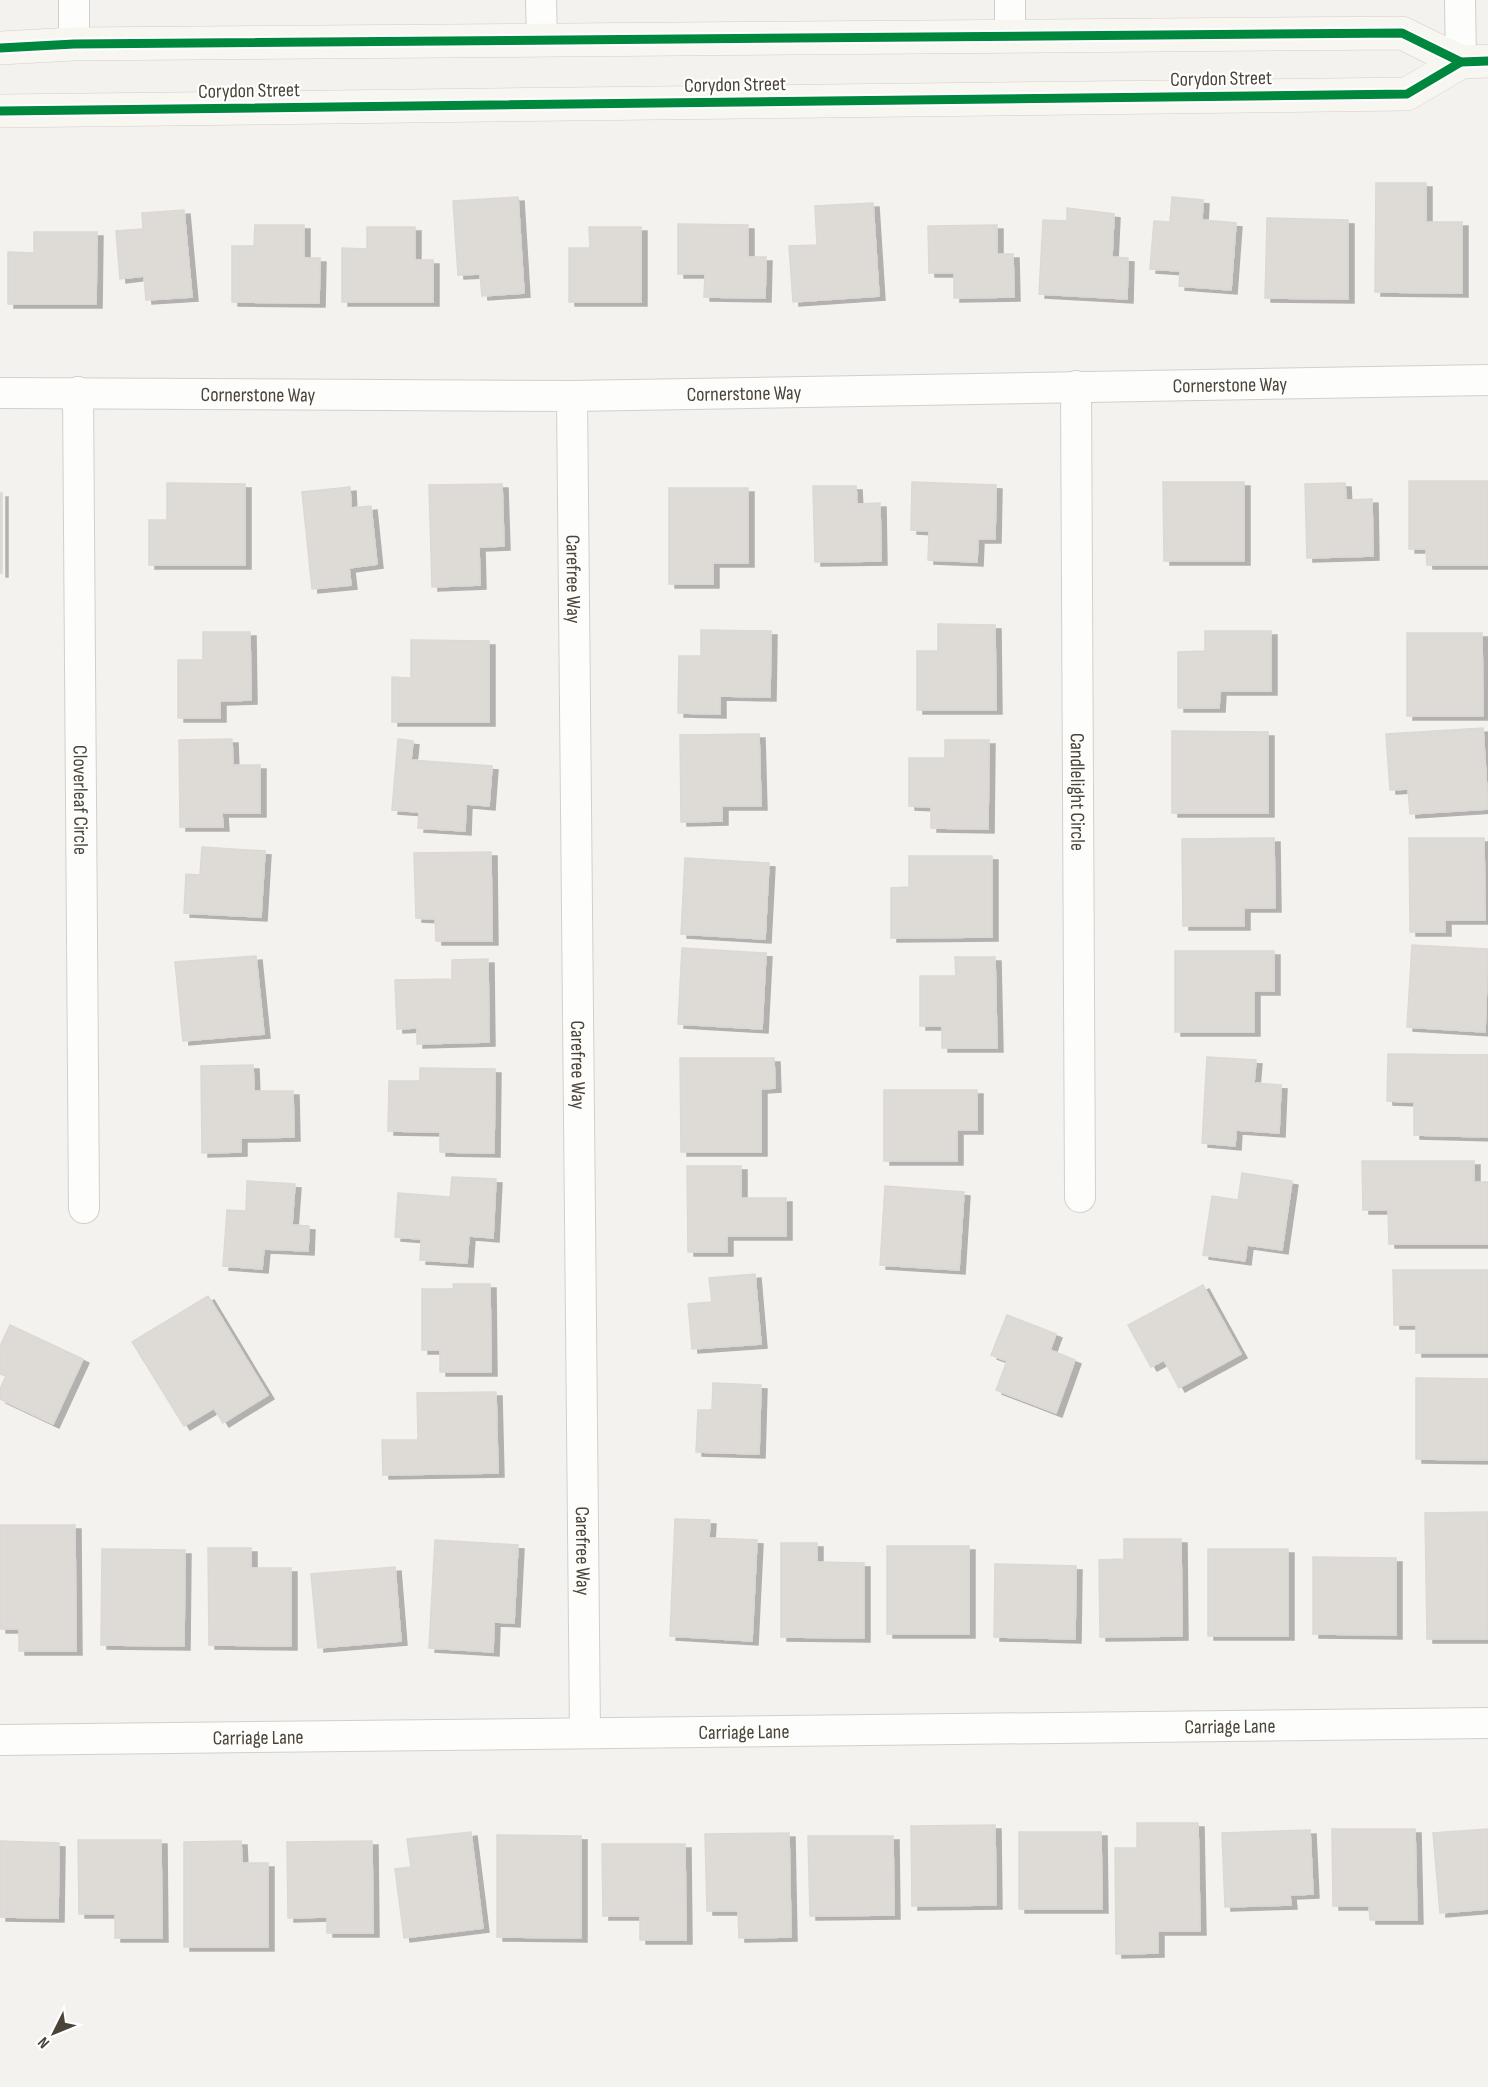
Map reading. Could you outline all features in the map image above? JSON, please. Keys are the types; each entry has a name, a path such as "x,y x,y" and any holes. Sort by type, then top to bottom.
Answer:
{"main road":[{"path":"0,48 74,44 1402,33 1474,62"},
{"name":"Corydon Street","path":"0,111 1407,94 1474,62"}],"street":[{"path":"74,0 74,44"},
{"path":"541,0 542,41"},
{"path":"1010,0 1010,36"},
{"path":"1460,0 1474,62"},
{"name":"Cornerstone Way","path":"0,393 572,396 1488,380"},
{"name":"Candlelight Circle","path":"1076,386 1080,1197"},
{"name":"Cloverleaf Circle","path":"78,392 84,1208"},
{"name":"Carefree Way","path":"572,396 585,1733"},
{"name":"Carriage Lane","path":"0,1740 1488,1723"}],"building":[{"path":"1376,183 1426,183 1426,222 1462,222 1462,293 1375,292"},
{"path":"518,197 524,293 482,296 480,274 458,275 453,201"},
{"path":"1172,197 1203,200 1202,220 1236,223 1231,290 1179,286 1180,271 1150,269 1154,221 1170,222"},
{"path":"873,203 879,296 793,302 789,246 817,245 815,206"},
{"path":"1067,208 1114,214 1112,257 1128,258 1127,299 1039,294 1043,220 1067,221"},
{"path":"184,210 192,297 146,300 144,276 120,279 116,231 143,229 142,213"},
{"path":"1267,218 1348,220 1348,299 1265,298"},
{"path":"678,224 748,225 748,257 766,257 765,298 704,297 705,274 678,274"},
{"path":"255,225 304,225 304,258 320,258 319,303 232,302 232,246 254,246"},
{"path":"997,225 997,254 1013,254 1014,297 954,298 954,273 929,273 928,226"},
{"path":"367,227 415,227 415,260 433,260 433,302 342,302 342,248 367,249"},
{"path":"589,227 641,227 641,302 569,302 569,248 590,248"},
{"path":"34,232 97,232 96,304 8,304 8,252 34,253"},
{"path":"1409,481 1488,481 1488,565 1427,565 1426,549 1409,549"},
{"path":"912,482 996,485 995,539 978,539 977,562 928,560 929,531 911,530"},
{"path":"1163,482 1244,482 1244,561 1164,561"},
{"path":"167,483 245,484 245,565 149,565 149,520 167,520"},
{"path":"1345,483 1346,500 1372,499 1373,556 1307,558 1305,484"},
{"path":"502,484 504,546 479,547 480,585 432,587 429,485"},
{"path":"813,486 856,486 857,504 880,503 881,561 815,562"},
{"path":"350,487 351,508 371,506 377,564 349,568 351,585 312,589 302,492"},
{"path":"669,488 748,488 748,563 713,563 713,584 669,584"},
{"path":"0,493 2,493 2,573 0,573"},
{"path":"938,624 995,625 996,710 917,710 917,651 938,651"},
{"path":"701,630 771,631 770,697 720,696 720,714 678,713 679,656 701,656"},
{"path":"1205,631 1271,631 1271,691 1220,691 1219,708 1178,708 1178,652 1205,651"},
{"path":"203,632 250,632 251,700 220,701 220,718 178,718 178,660 203,660"},
{"path":"1407,633 1482,633 1483,716 1407,716"},
{"path":"411,640 489,641 489,722 392,722 392,677 411,678"},
{"path":"1483,728 1488,809 1410,814 1408,789 1390,790 1386,734"},
{"path":"1172,731 1268,732 1268,813 1172,813"},
{"path":"759,734 761,806 722,806 722,821 681,822 680,735"},
{"path":"232,739 233,765 260,765 260,813 222,813 223,827 180,827 179,740"},
{"path":"398,739 413,741 411,760 492,766 489,806 466,804 465,831 418,828 419,812 392,810"},
{"path":"945,740 989,740 988,829 931,828 931,807 909,806 909,758 945,758"},
{"path":"1274,838 1275,908 1244,908 1244,926 1183,926 1182,839"},
{"path":"1409,838 1484,838 1485,920 1445,920 1445,932 1410,932"},
{"path":"202,847 265,851 261,917 184,913 186,874 200,875"},
{"path":"491,852 492,941 436,941 435,919 416,918 414,853"},
{"path":"909,856 992,856 992,937 891,938 891,888 909,887"},
{"path":"685,858 769,863 765,939 681,934"},
{"path":"1412,945 1488,949 1485,1032 1407,1027"},
{"path":"682,948 766,953 762,1029 678,1024"},
{"path":"1175,951 1274,951 1274,991 1254,991 1254,1032 1175,1032"},
{"path":"256,956 264,1034 183,1041 175,962"},
{"path":"955,957 995,957 997,1048 942,1048 942,1026 920,1026 920,976 956,976"},
{"path":"488,959 489,1042 417,1044 417,1028 397,1029 395,980 452,979 452,960"},
{"path":"1388,1054 1488,1055 1488,1137 1414,1135 1414,1102 1387,1101"},
{"path":"1207,1057 1256,1060 1254,1083 1281,1085 1279,1133 1236,1130 1235,1146 1202,1143"},
{"path":"680,1058 774,1058 775,1088 761,1089 761,1152 681,1152"},
{"path":"253,1065 254,1091 293,1091 294,1137 241,1138 241,1152 202,1153 201,1066"},
{"path":"420,1068 495,1069 494,1153 440,1152 440,1132 388,1131 389,1081 420,1081"},
{"path":"884,1090 977,1090 977,1130 957,1130 957,1161 884,1161"},
{"path":"1362,1161 1474,1161 1474,1182 1488,1182 1488,1244 1389,1244 1388,1210 1363,1210"},
{"path":"687,1166 741,1166 741,1198 786,1198 786,1236 727,1236 727,1252 688,1252"},
{"path":"1242,1173 1292,1181 1282,1250 1247,1245 1245,1261 1203,1255 1212,1196 1238,1200"},
{"path":"452,1177 496,1179 493,1238 469,1236 467,1263 420,1260 421,1239 395,1237 398,1193 450,1197"},
{"path":"247,1181 295,1184 292,1225 309,1226 308,1251 264,1249 262,1269 223,1266 227,1210 246,1211"},
{"path":"885,1186 964,1192 959,1270 880,1265"},
{"path":"1393,1270 1488,1270 1488,1353 1416,1353 1416,1325 1394,1325"},
{"path":"755,1274 761,1344 692,1349 688,1304 712,1302 709,1278"},
{"path":"453,1284 490,1284 491,1372 440,1372 440,1350 422,1350 422,1289 454,1289"},
{"path":"1203,1285 1241,1354 1179,1388 1164,1360 1151,1367 1128,1325"},
{"path":"208,1296 268,1395 223,1423 214,1408 184,1426 132,1342"},
{"path":"1007,1315 1056,1334 1050,1350 1075,1360 1056,1413 996,1390 1007,1361 991,1355"},
{"path":"10,1325 83,1359 53,1424 0,1399 0,1389 6,1376 0,1374 0,1346"},
{"path":"1416,1378 1488,1379 1488,1460 1416,1459"},
{"path":"713,1383 761,1385 759,1454 696,1452 698,1410 712,1410"},
{"path":"496,1392 498,1473 383,1475 382,1440 418,1440 417,1393"},
{"path":"1488,1512 1487,1639 1427,1639 1425,1513"},
{"path":"675,1519 710,1520 709,1538 757,1540 752,1641 670,1636"},
{"path":"0,1525 75,1525 76,1651 19,1651 19,1629 0,1629"},
{"path":"1124,1539 1181,1539 1182,1636 1100,1637 1099,1560 1124,1559"},
{"path":"435,1540 518,1545 514,1623 494,1622 493,1652 429,1648"},
{"path":"781,1543 817,1543 817,1562 864,1563 864,1638 781,1637"},
{"path":"887,1546 969,1546 969,1634 887,1634"},
{"path":"208,1548 251,1548 251,1568 291,1568 291,1646 209,1645"},
{"path":"102,1549 185,1550 184,1646 101,1645"},
{"path":"1208,1549 1288,1549 1288,1636 1208,1636"},
{"path":"1313,1557 1396,1558 1396,1635 1313,1634"},
{"path":"995,1564 1076,1566 1075,1639 994,1637"},
{"path":"395,1567 401,1641 318,1648 311,1574"},
{"path":"1137,1823 1198,1823 1200,1931 1158,1931 1158,1953 1116,1954 1115,1848 1137,1848"},
{"path":"995,1825 996,1905 912,1906 911,1826"},
{"path":"1332,1829 1415,1829 1417,1920 1370,1920 1369,1906 1333,1906"},
{"path":"1488,1829 1488,1909 1440,1913 1433,1833"},
{"path":"1310,1830 1313,1894 1290,1895 1291,1905 1225,1907 1222,1833"},
{"path":"471,1832 483,1928 404,1938 395,1869 411,1867 407,1839"},
{"path":"1019,1832 1101,1832 1102,1909 1019,1909"},
{"path":"789,1833 791,1937 739,1938 738,1911 707,1911 705,1834"},
{"path":"497,1835 581,1836 581,1938 497,1937"},
{"path":"808,1836 893,1836 894,1915 810,1916"},
{"path":"78,1840 161,1840 162,1938 115,1938 115,1914 79,1914"},
{"path":"0,1841 59,1843 58,1918 0,1917"},
{"path":"241,1841 242,1863 268,1863 268,1947 184,1947 184,1842"},
{"path":"372,1841 373,1933 327,1933 327,1917 288,1918 287,1842"},
{"path":"602,1844 685,1844 686,1940 640,1940 640,1916 603,1916"}],"cycle path":[{"path":"0,48 74,44 1402,33 1461,62 1488,61"},
{"path":"0,111 1407,94 1461,62"}]}
